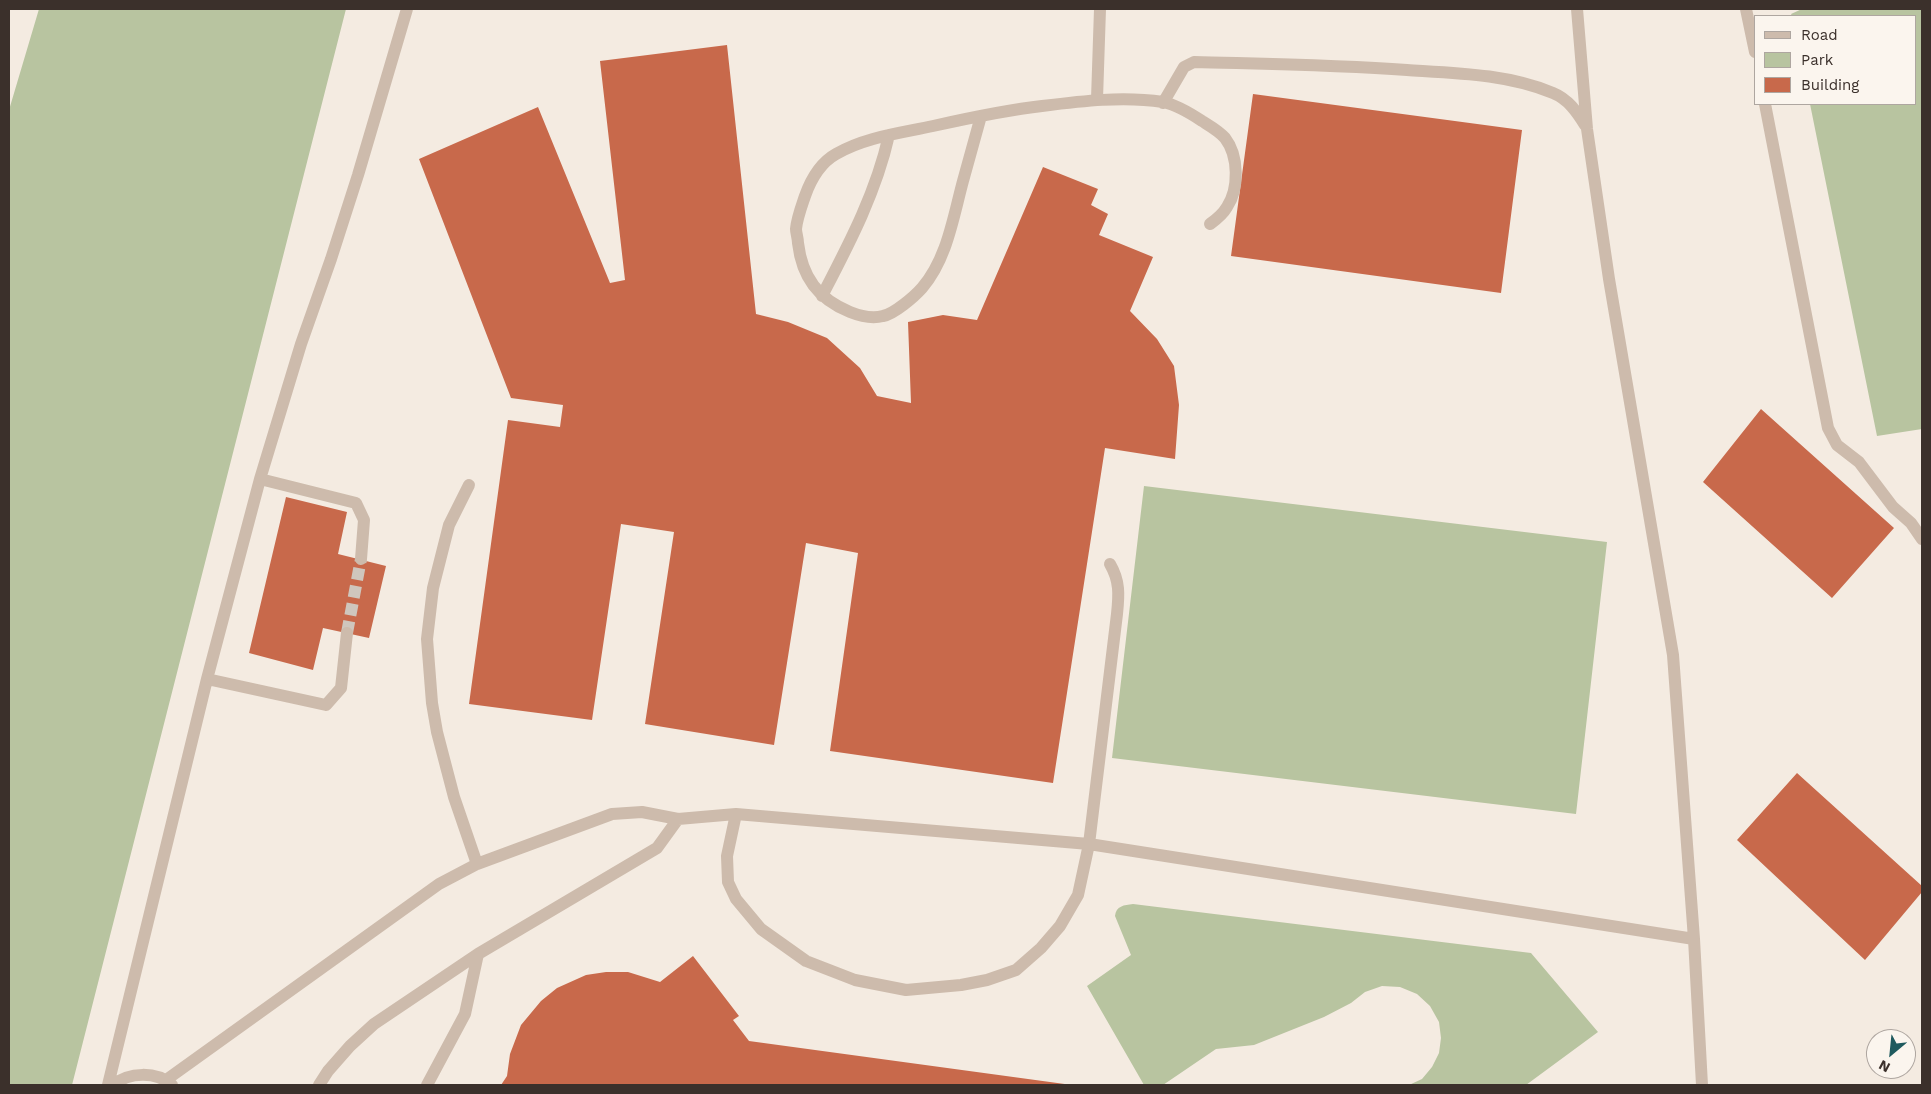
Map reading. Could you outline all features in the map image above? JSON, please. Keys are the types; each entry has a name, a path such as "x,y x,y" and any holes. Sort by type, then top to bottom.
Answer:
{"lane":[{"path":"108,1085 207,679 260,479 301,344 358,175 407,9"},
{"path":"1097,99 1100,9"},
{"path":"1577,9 1587,129 1609,279 1674,655 1694,939 1702,1085"},
{"path":"1746,9 1754,47"},
{"path":"1163,102 1184,67 1194,62 1354,66 1452,72 1525,84 1555,93 1574,108 1587,129"},
{"path":"981,116 950,233 938,266 921,289 907,302 883,316 862,317 822,296 806,276 800,255 796,228 811,180 824,164 836,154 873,139 889,135 981,116 1017,109 1097,99 1163,102 1187,112 1212,127 1225,138 1232,152 1235,165 1234,189 1228,205 1220,217 1210,224"},
{"path":"1765,105 1828,428 1837,445 1858,462 1893,507 1910,523 1922,539"},
{"path":"822,296 874,187 883,163 889,135"},
{"path":"260,479 356,503 364,520 362,560"},
{"path":"469,485 449,525 433,588 427,639 436,732 454,797 477,864"},
{"path":"736,814 728,856 728,882 736,899 761,928 806,961 855,980 906,990 961,985 987,980 1016,970 1041,948 1060,926 1078,896 1089,844 1119,592 1117,576 1110,564"},
{"path":"207,679 326,705 341,688 347,633"},
{"path":"114,1085 119,1080 135,1075 151,1075 169,1083 439,884 477,864 612,814 642,812 678,819 736,814 1089,844 1694,939"},
{"path":"318,1085 350,1046 374,1024 478,954 657,848 678,819"},
{"path":"427,1085 465,1014 478,954"}],"green space":[{"path":"39,9 346,9 72,1085 9,1085 9,110"},
{"path":"1802,9 1922,9 1922,429 1877,436 1810,105 1916,105 1916,15 1791,14"},
{"path":"1144,486 1607,542 1576,814 1112,758"},
{"path":"1133,904 1531,953 1598,1032 1526,1085 1409,1085 1422,1079 1432,1067 1439,1053 1441,1038 1439,1022 1430,1006 1417,994 1400,987 1382,986 1365,992 1351,1003 1324,1017 1254,1045 1216,1049 1163,1085 1144,1085 1087,986 1131,955 1115,916 1119,908"}],"building":[{"path":"727,45 756,314 788,322 827,338 860,368 877,396 911,403 908,322 943,315 977,320 1043,167 1098,189 1091,205 1108,214 1099,235 1153,257 1130,311 1157,339 1174,366 1179,405 1175,459 1105,448 1053,783 830,751 858,553 806,543 774,745 645,724 674,532 621,524 592,720 469,704 508,420 560,427 563,405 511,398 419,159 538,107 610,283 625,280 600,61"},
{"path":"1253,94 1522,130 1501,293 1231,256"},
{"path":"1761,409 1894,528 1832,598 1703,482"},
{"path":"286,497 347,512 338,554 386,566 369,638 323,628 313,670 249,653"},
{"path":"1797,773 1922,886 1922,892 1865,960 1737,840"},
{"path":"693,956 739,1016 733,1020 749,1041 1072,1085 501,1085 507,1076 510,1054 521,1025 541,1001 557,988 586,975 606,972 628,972 660,982"}],"tunnel":[{"path":"347,633 361,559"}]}
